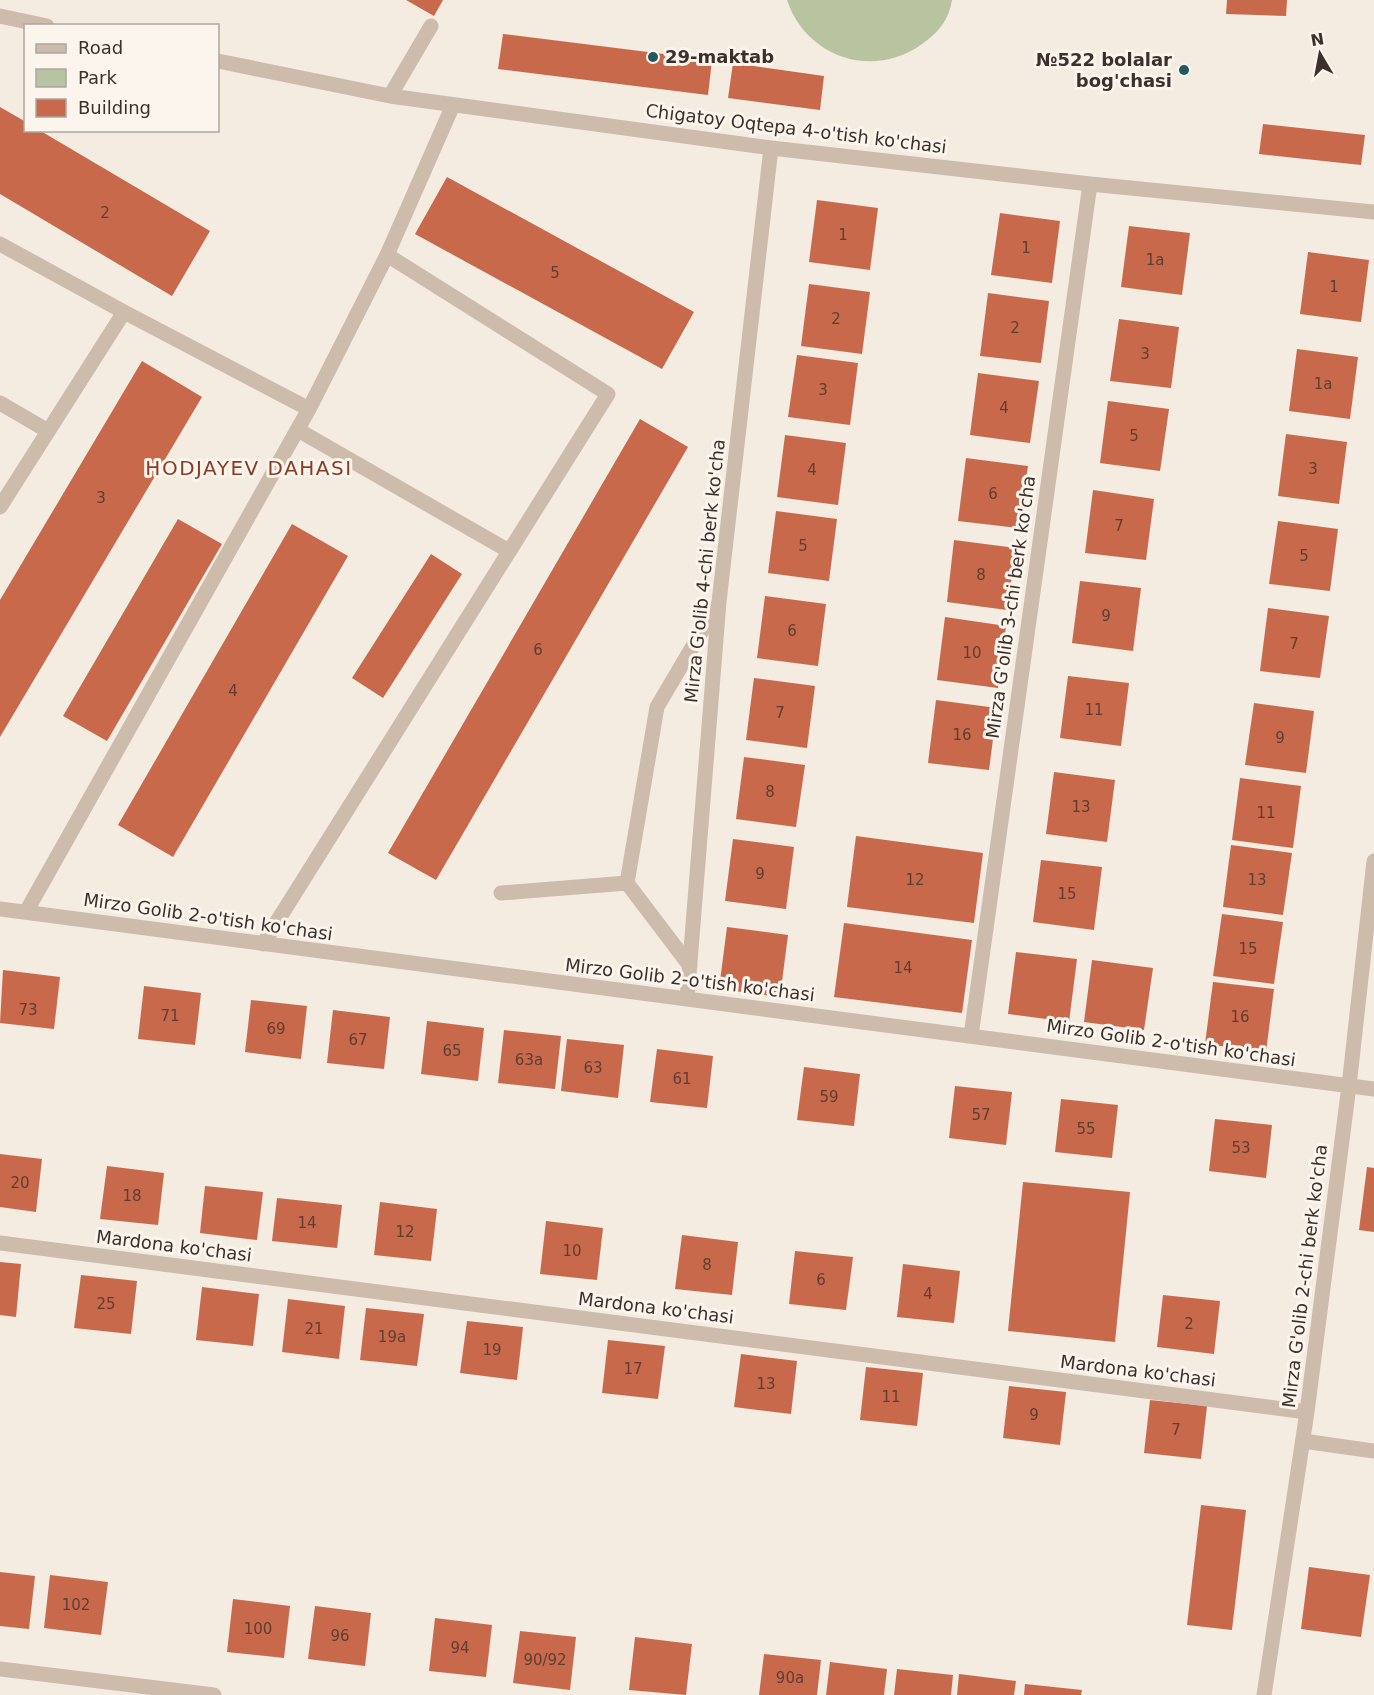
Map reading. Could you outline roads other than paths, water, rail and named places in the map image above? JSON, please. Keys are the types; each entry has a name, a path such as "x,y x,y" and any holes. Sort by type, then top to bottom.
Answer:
{"street":[{"path":"0,16 37,24"},
{"path":"390,96 431,26"},
{"name":"Chigatoy Oqtepa 4-o'tish ko'chasi","path":"219,61 390,96 771,148 1090,184 1374,212"},
{"path":"26,912 298,430 387,255 453,105"},
{"name":"Mirza G'olib 4-chi berk ko'cha","path":"687,999 719,602 771,148"},
{"name":"Mirza G'olib 3-chi berk ko'cha","path":"971,1036 1090,184"},
{"path":"0,244 309,409"},
{"path":"263,944 608,394 387,255"},
{"path":"0,507 124,312"},
{"path":"0,403 48,431"},
{"path":"298,430 509,551"},
{"path":"690,966 627,883 657,707 719,602"},
{"name":"Mirza G'olib 2-chi berk ko'cha","path":"1264,1695 1307,1412 1349,1086 1374,861"},
{"path":"501,893 627,883"},
{"name":"Mirzo Golib 2-o'tish ko'chasi","path":"0,909 1374,1089"},
{"name":"Mardona ko'chasi","path":"0,1243 1307,1412"},
{"path":"1303,1441 1374,1451"},
{"path":"0,1669 214,1695"}],"place":[{"name":"29-maktab","path":"653,57"},
{"name":"№522 bolalar bog'chasi","path":"1184,70"}],"district":[{"name":"HODJAYEV DAHASI","path":"249,468"}]}
